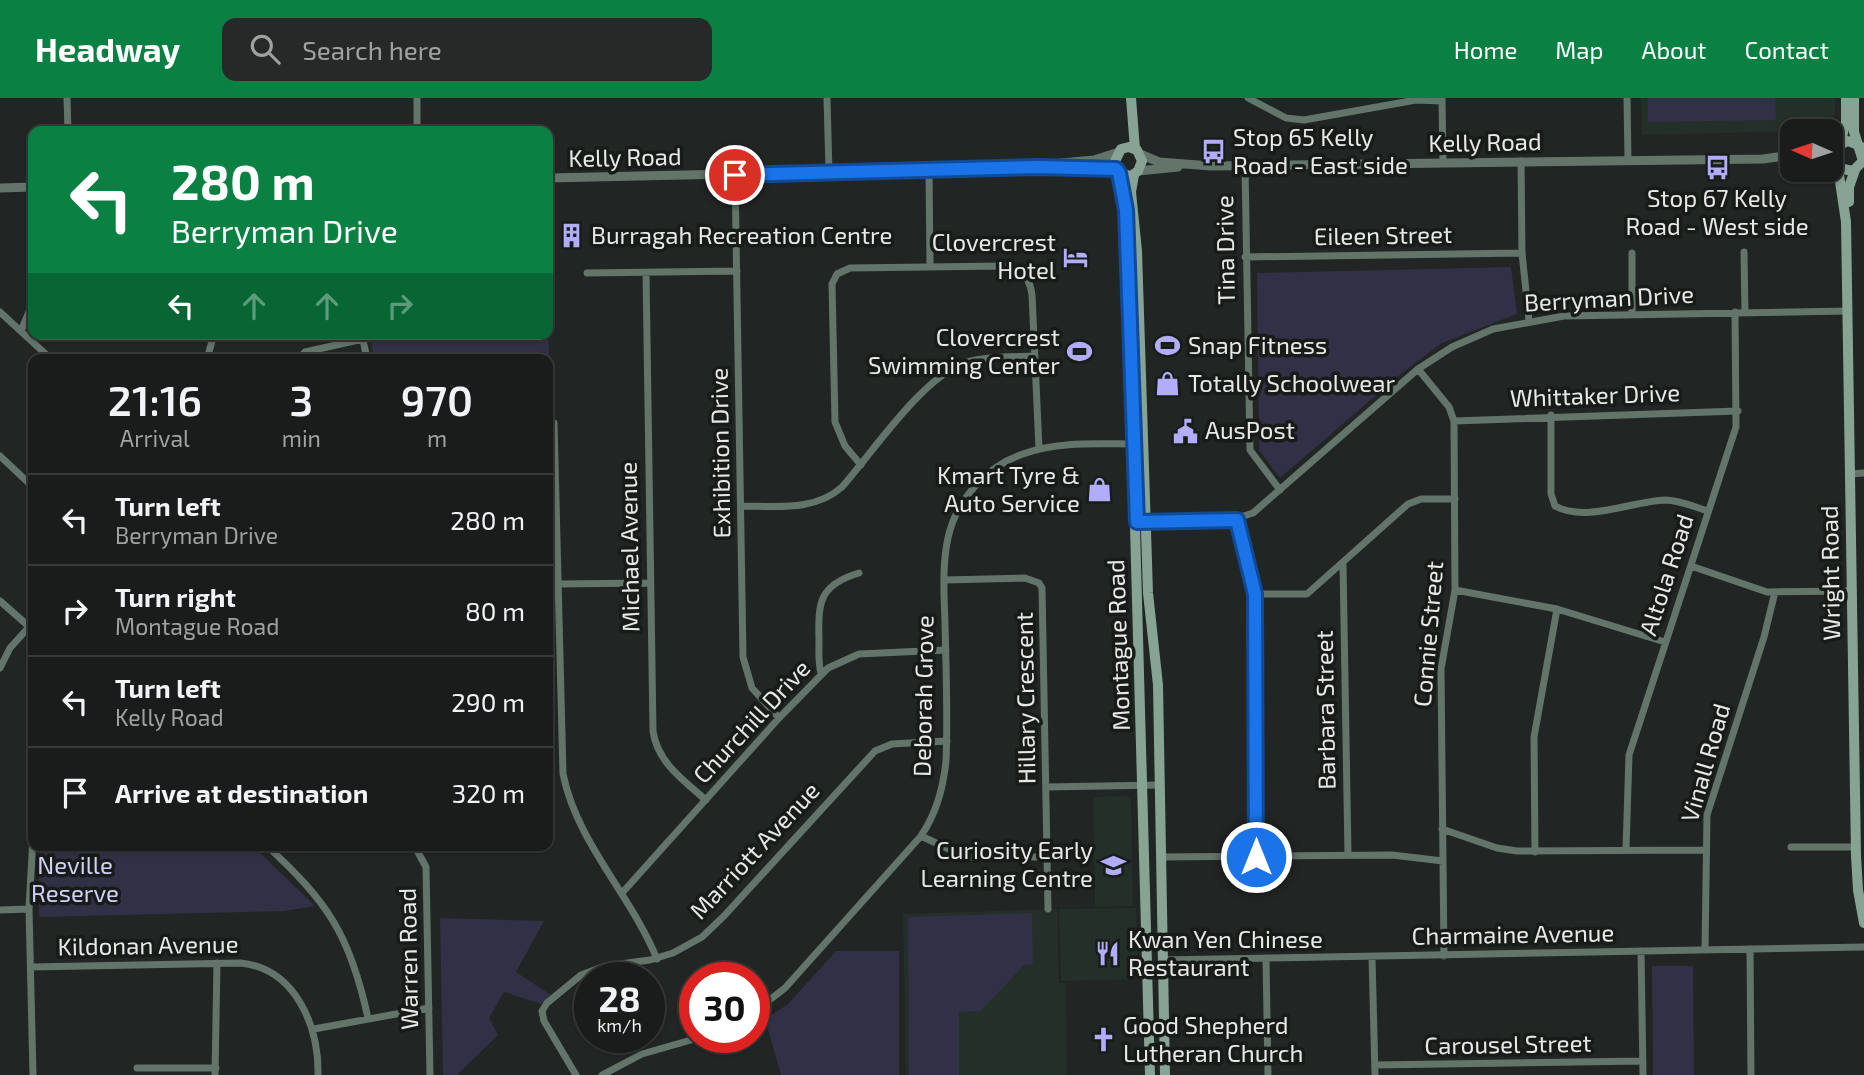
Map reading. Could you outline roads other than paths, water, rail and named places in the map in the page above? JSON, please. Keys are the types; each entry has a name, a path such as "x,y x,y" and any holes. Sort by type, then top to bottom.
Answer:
{"main road":[{"path":"1129,98 1138,152 1120,151 1129,98"},
{"path":"1843,129 1846,122 1846,98"},
{"path":"1843,171 1860,167 1864,158 1854,132 1854,98"},
{"path":"1843,144 1850,142 1861,148"},
{"name":"Montague Road","path":"1120,151 1118,171 1126,210 1141,522 1150,1075"},
{"name":"Montague Road","path":"1138,152 1142,165 1136,173 1132,192 1137,251 1138,444"},
{"name":"Wright Road","path":"1860,167 1849,187 1846,222 1858,890 1864,923"},
{"path":"1118,171 1136,173"},
{"name":"Wright Road","path":"1838,182 1846,222"},
{"name":"Montague Road","path":"1141,522 1158,685 1165,1075"},
{"path":"1148,960 1163,960"}],"street":[{"path":"67,98 68,126"},
{"path":"417,98 417,126"},
{"path":"827,98 829,172"},
{"path":"1248,98 1286,118 1304,120 1416,100 1442,99 1443,162"},
{"path":"1627,98 1628,160"},
{"name":"Kelly Road","path":"1039,167 1099,160 1120,151"},
{"name":"Kelly Road","path":"1138,152 1155,161 1183,166"},
{"name":"Kelly Road","path":"1136,173 1183,166 1780,156"},
{"path":"1521,161 1522,253 1529,320"},
{"name":"Tina Drive","path":"1245,166 1250,450 1280,490"},
{"name":"Kelly Road","path":"553,178 1039,167 1118,171"},
{"path":"929,170 930,266"},
{"name":"Exhibition Drive","path":"735,175 744,665 752,688 779,718"},
{"path":"0,188 28,187"},
{"path":"1744,252 1745,313"},
{"name":"Eileen Street","path":"1245,257 1522,253"},
{"path":"1632,253 1632,315"},
{"path":"861,465 845,446 835,422 834,279 850,268 1012,267 1021,272 1031,287 1039,449"},
{"path":"587,273 737,271"},
{"name":"Michael Avenue","path":"646,273 654,738 668,765 706,800"},
{"name":"Berryman Drive","path":"1141,522 1237,520 1258,510 1418,369 1479,334 1529,320 1735,312 1847,311"},
{"path":"0,312 28,338"},
{"name":"Altola Road","path":"1626,849 1627,761 1734,435 1738,411 1735,312"},
{"path":"21,331 28,314"},
{"path":"31,340 46,354"},
{"path":"303,354 351,340"},
{"path":"741,506 816,503 836,493 915,400 956,367 979,360 1035,356"},
{"name":"Connie Street","path":"1418,369 1450,407 1454,421 1455,590 1441,669 1444,956"},
{"name":"Whittaker Drive","path":"1454,421 1551,415 1738,411"},
{"path":"1551,415 1551,494 1556,506 1565,510 1593,511 1673,500 1708,512"},
{"path":"554,423 560,749 565,785 580,825 640,922 657,959"},
{"name":"Deborah Grove","path":"770,1000 785,988 922,835 940,796 947,741 944,580 948,536 975,486 1002,463 1039,449 1138,444"},
{"path":"0,456 28,482"},
{"path":"1850,474 1864,473"},
{"path":"1255,594 1307,594 1412,502 1455,499"},
{"path":"1237,520 1255,594 1256,857"},
{"name":"Barbara Street","path":"1343,564 1348,855"},
{"path":"1691,566 1750,587 1775,592 1853,591"},
{"path":"821,673 818,611 822,598 839,582 859,573"},
{"name":"Hillary Crescent","path":"944,580 1025,578 1041,585 1044,602 1048,909"},
{"path":"558,584 650,583"},
{"path":"1455,590 1558,609 1665,642"},
{"name":"Vinall Road","path":"1705,950 1704,850 1707,815 1767,627 1775,592"},
{"path":"0,601 28,626"},
{"path":"1535,852 1535,727 1558,609"},
{"path":"0,668 10,648 28,632"},
{"name":"Churchill Drive","path":"622,893 821,673 859,654 946,650"},
{"name":"Marriott Avenue","path":"576,1075 544,1021 543,1007 586,972 657,959 691,944 717,924 874,751 892,744 947,741"},
{"path":"1047,787 1159,785"},
{"path":"1442,829 1497,848 1535,852 1704,850"},
{"path":"922,835 966,857 1048,857"},
{"path":"1791,847 1859,844"},
{"path":"32,851 29,909 33,1075"},
{"path":"272,851 309,886 331,918 356,967 368,1018"},
{"name":"Warren Road","path":"417,851 426,867 430,1075"},
{"path":"1161,857 1402,855 1443,861"},
{"path":"0,910 29,909"},
{"name":"Charmaine Avenue","path":"1163,960 1864,947"},
{"path":"1750,949 1751,1075"},
{"path":"1641,951 1643,1075"},
{"path":"1372,957 1375,1075"},
{"path":"1266,958 1268,1075"},
{"path":"137,1068 215,1071 217,963"},
{"name":"Kildonan Avenue","path":"31,967 217,963 252,965 275,976 298,1000 314,1029 318,1075"},
{"path":"314,1029 429,1008"},
{"path":"602,1075 642,1054 679,1043"},
{"name":"Carousel Street","path":"1375,1065 1643,1061"},
{"path":"1474,1065 1474,1075"}],"place":[{"name":"Stop 65 Kelly Road - East side","path":"1213,152"},
{"name":"Stop 67 Kelly Road - West side","path":"1717,168"},
{"name":"Burragah Recreation Centre","path":"571,236"},
{"name":"Clovercrest Hotel","path":"1076,257"},
{"name":"Snap Fitness","path":"1168,346"},
{"name":"Clovercrest Swimming Center","path":"1080,352"},
{"name":"Totally Schoolwear","path":"1168,384"},
{"name":"AusPost","path":"1185,431"},
{"name":"Kmart Tyre & Auto Service","path":"1100,490"},
{"name":"Curiosity Early Learning Centre","path":"1113,865"},
{"name":"Kwan Yen Chinese Restaurant","path":"1108,954"},
{"name":"Good Shepherd Lutheran Church","path":"1103,1040"}],"park label":[{"name":"Neville Reserve","path":"75,880"}]}
